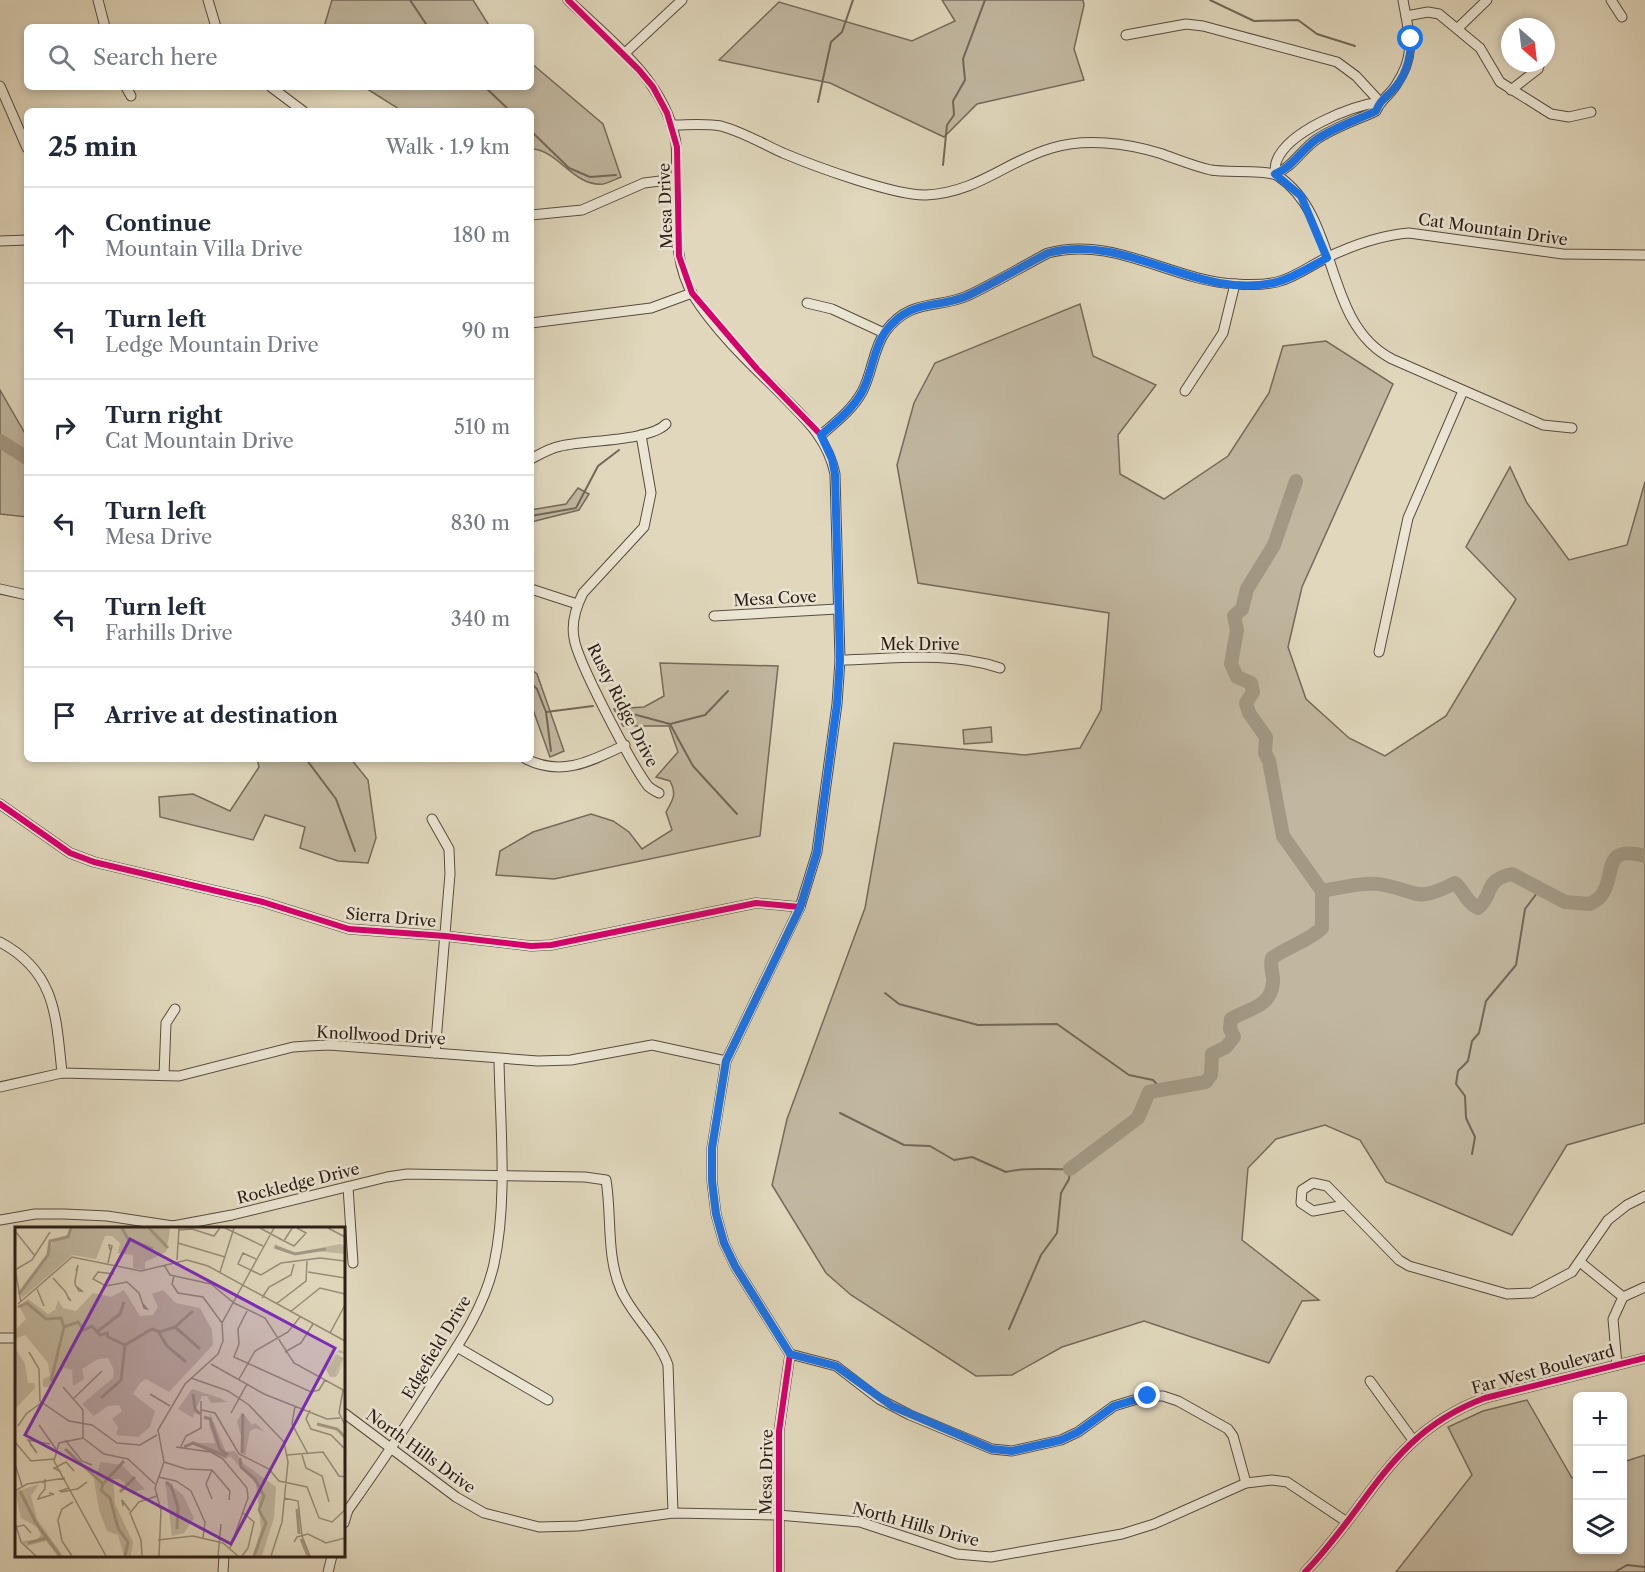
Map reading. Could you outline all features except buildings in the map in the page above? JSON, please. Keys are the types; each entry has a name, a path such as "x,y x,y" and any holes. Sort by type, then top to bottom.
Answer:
{"street":[{"path":"98,0 104,24"},
{"path":"208,0 215,24"},
{"name":"Mesa Drive","path":"568,0 624,54 653,87 671,125 677,147 679,256 692,293 736,347 821,435 832,459 835,474 840,660 825,802 815,862 800,908 726,1061 712,1148 712,1181 716,1214 724,1243 735,1266 790,1354 779,1431 779,1572"},
{"path":"624,54 682,0"},
{"path":"671,125 718,126 739,132 786,154 881,187 914,194 953,192 983,182 1050,148 1089,143 1157,153 1223,172 1275,174 1286,170 1305,147 1320,137 1376,111 1380,102 1393,91 1408,63 1411,39 1403,0"},
{"path":"1458,28 1487,0"},
{"path":"1611,0 1622,17"},
{"path":"1406,16 1428,12 1439,14 1480,48 1500,82 1560,117 1591,112"},
{"path":"1126,35 1186,24 1203,26 1337,62 1356,76 1380,102"},
{"path":"1511,90 1534,72"},
{"path":"0,86 24,141"},
{"path":"275,90 299,108"},
{"path":"1275,174 1277,160 1300,133 1364,104 1380,102"},
{"path":"1275,174 1301,196 1350,313 1369,344 1392,359 1543,426 1572,428"},
{"path":"534,215 582,210 644,183 676,179"},
{"name":"Cat Mountain Drive","path":"821,435 844,415 862,391 884,333 912,310 928,303 964,297 1048,253 1063,249 1128,254 1187,277 1235,284 1278,282 1327,258 1397,234 1415,232 1563,254 1645,255"},
{"path":"0,241 24,240"},
{"path":"1185,391 1223,333 1235,284"},
{"path":"534,321 651,308 692,293"},
{"path":"807,303 832,309 884,333"},
{"path":"1379,652 1408,518 1463,390"},
{"path":"534,455 558,446 641,435 661,429 666,424"},
{"name":"Rusty Ridge Drive","path":"641,435 651,493 644,527 634,541 590,583 577,604 573,624 574,639 625,745 649,788 659,793"},
{"path":"0,589 24,594"},
{"path":"534,590 577,604"},
{"name":"Mesa Cove","path":"714,616 837,609"},
{"name":"Mek Drive","path":"840,660 954,658 978,661 1000,668"},
{"path":"534,762 552,768 573,767 625,745"},
{"name":"Sierra Drive","path":"0,804 70,853 102,865 262,902 349,928 531,946 551,945 756,903 800,908"},
{"path":"432,819 449,849 450,874 435,1053"},
{"path":"0,942 20,953 43,979 55,1011 62,1073"},
{"path":"164,1076 166,1023 175,1009"},
{"name":"Knollwood Drive","path":"0,1087 62,1073 164,1076 196,1074 292,1047 329,1045 538,1061 571,1060 652,1045 726,1061"},
{"name":"Edgefield Drive","path":"345,1520 348,1510 391,1449 457,1347 478,1310 494,1264 498,1237 501,1176 499,1059"},
{"name":"Rockledge Drive","path":"0,1220 35,1214 64,1214 107,1216 173,1226 407,1174 585,1177 606,1180 615,1276 627,1303 664,1354 668,1365 673,1513"},
{"path":"1346,1205 1313,1211 1301,1203 1302,1190 1313,1183 1327,1186 1409,1266 1507,1293 1532,1293 1572,1272 1608,1220 1627,1205 1645,1196"},
{"path":"348,1187 353,1263"},
{"path":"1580,1263 1623,1297"},
{"path":"1617,1365 1613,1319 1623,1297 1645,1287"},
{"path":"457,1347 548,1400"},
{"path":"790,1354 836,1366 892,1406 992,1449 1012,1451 1061,1440 1122,1402 1148,1396 1163,1396 1228,1429 1233,1436 1246,1483"},
{"name":"Far West Boulevard","path":"1305,1572 1347,1522 1398,1454 1440,1420 1476,1402 1645,1358"},
{"path":"1370,1381 1413,1440"},
{"name":"North Hills Drive","path":"345,1414 456,1497 484,1514 513,1523 539,1527 578,1526 673,1513 778,1515 860,1522 957,1554 991,1557 1122,1534 1154,1524 1246,1483 1272,1480 1287,1482 1347,1522"},
{"path":"223,1572 224,1557"},
{"path":"328,1572 332,1557"}],"shaded area":[{"path":"332,0 473,0 488,24 325,24"},
{"path":"942,0 1083,0 1084,5 1074,49 1084,80 977,104 944,137 830,83 719,60 779,2 912,41 955,21"},
{"path":"534,66 603,124 621,177 603,184 592,183 583,180 549,155 534,150 534,108 397,108 369,90 534,90"},
{"path":"1080,304 1093,356 1156,385 1118,435 1120,474 1164,499 1228,456 1269,393 1283,346 1326,341 1393,384 1302,587 1288,647 1306,699 1349,738 1385,756 1446,716 1516,599 1466,547 1510,467 1527,503 1569,560 1627,545 1645,482 1645,1123 1567,1145 1512,1235 1386,1182 1360,1140 1325,1125 1276,1139 1248,1168 1242,1240 1319,1300 1302,1301 1269,1363 1144,1321 1062,1347 1012,1375 976,1376 851,1295 826,1273 772,1185 787,1119 865,908 894,743 1025,755 1080,748 1101,710 1109,613 918,583 897,465 914,403 935,363"},
{"path":"0,390 24,432 24,517 0,514"},
{"path":"578,488 589,494 579,510 534,521 534,509 566,504"},
{"path":"660,663 778,666 760,836 554,879 496,875 500,851 533,832 591,814 613,821 629,832 642,849 672,830 666,812 673,797 672,786 670,781 656,777 678,752 669,726 623,726 614,709 644,707 664,696"},
{"path":"534,672 537,674 564,751 550,757 534,712"},
{"path":"991,727 992,742 964,744 963,730"},
{"path":"258,762 353,762 368,780 376,838 368,863 338,861 300,848 305,827 265,815 253,840 160,817 159,797 193,794 230,811 259,767"},
{"path":"1527,1400 1573,1478 1573,1554 1627,1554 1627,1461 1645,1455 1645,1572 1396,1572 1472,1475 1448,1427 1483,1411"}],"waterway":[{"path":"410,0 426,24"},
{"path":"818,102 831,42 842,32 853,0"},
{"path":"943,165 947,125 954,115 953,101 965,80 963,59 985,0"},
{"path":"1210,0 1254,21 1298,20 1317,34 1355,46"},
{"path":"488,90 507,108"},
{"path":"534,134 569,168 590,177 616,175"},
{"path":"0,441 24,456"},
{"path":"534,515 576,508 598,466 619,450"},
{"path":"1296,481 1274,545 1247,589 1242,609 1234,616 1237,630 1231,664 1237,677 1251,683 1253,692 1246,703 1249,713 1266,737 1265,753 1269,761 1283,836 1322,891"},
{"path":"534,686 546,712 593,706"},
{"path":"670,724 705,715 728,691"},
{"path":"618,710 670,724 693,766 737,814"},
{"path":"546,712 551,751"},
{"path":"308,762 336,799 355,851"},
{"path":"1070,1169 1138,1118 1149,1092 1206,1082 1211,1075 1212,1054 1226,1047 1234,1037 1230,1029 1231,1019 1258,1006 1268,998 1273,983 1272,958 1311,937 1322,928 1322,891 1353,885 1377,884 1425,894 1455,883 1478,908 1496,880 1512,874 1565,902 1590,904 1600,897 1606,888 1612,864 1616,858 1621,854 1631,853 1645,856"},
{"path":"1472,1154 1475,1137 1466,1118 1465,1096 1456,1084 1458,1071 1468,1061 1472,1041 1479,1033 1486,1001 1516,965 1525,909 1540,889"},
{"path":"885,993 899,1004 978,1025 1057,1024 1129,1075 1153,1080 1162,1090"},
{"path":"840,1113 904,1145 930,1146 954,1160 972,1157 1006,1172 1028,1169 1070,1169 1069,1179 1061,1193 1057,1233 1041,1255 1009,1329"},
{"path":"1615,1572 1627,1565 1645,1567"}],"cycle path":[{"path":"568,0 639,70 653,87 667,113 677,147 679,256 692,293 757,369 821,435"},
{"path":"0,804 70,853 94,862 263,902 349,929 445,936 531,946 551,945 756,903 800,907 726,1061 712,1148 712,1181 716,1214 724,1243 735,1266 790,1354 779,1431 779,1572"},
{"path":"1305,1572 1328,1547 1403,1451 1426,1431 1453,1413 1485,1398 1645,1358"}],"route":[{"path":"1148,1396 1129,1399 1114,1406 1078,1432 1061,1440 1029,1449 1012,1451 992,1449 910,1415 879,1399 836,1366 790,1354 735,1266 724,1243 716,1214 712,1181 712,1148 726,1061 800,908 810,882 817,852 837,704 840,660 837,609 836,488 832,459 821,435 854,404 862,391 884,333 897,321 912,310 928,303 964,297 1048,253 1063,249 1082,249 1128,254 1187,277 1235,284 1278,282 1327,258 1308,208 1301,196 1275,174 1286,170 1305,147 1320,137 1376,111 1380,102 1393,91 1402,77 1411,51 1411,39"}]}
